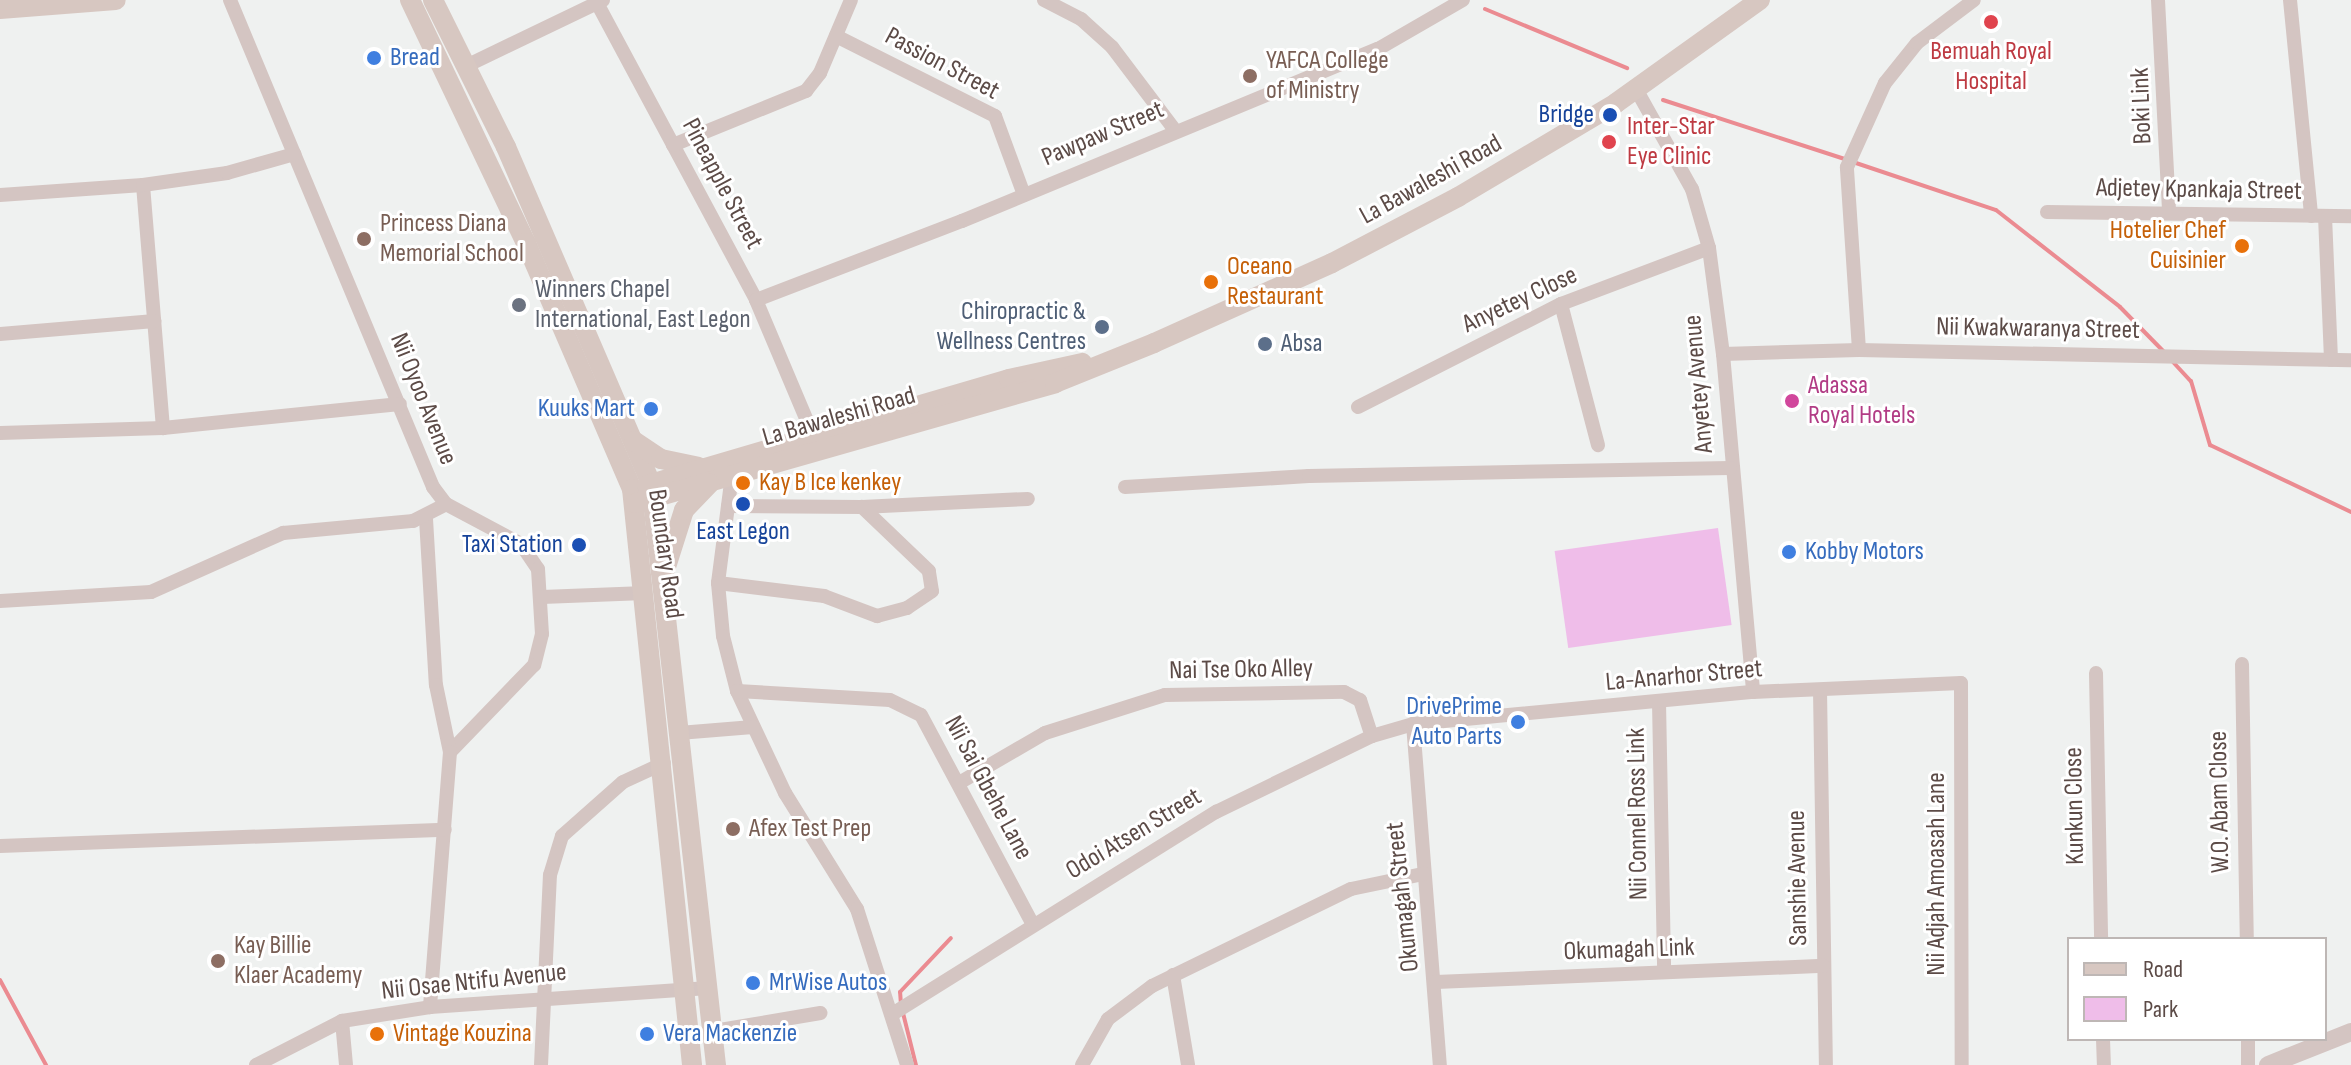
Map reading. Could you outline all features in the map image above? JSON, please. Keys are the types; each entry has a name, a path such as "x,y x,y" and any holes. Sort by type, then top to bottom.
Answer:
{"main road":[{"path":"0,9 116,0"},
{"name":"Boundary Road","path":"410,0 643,493"},
{"name":"Boundary Road","path":"433,0 466,66 634,441 654,587 679,733 698,988 692,1065"},
{"name":"La Bawaleshi Road","path":"643,493 1055,383 1332,263 1458,197 1636,89 1760,0"},
{"name":"La Bawaleshi Road","path":"715,475 814,437 1009,379 1102,362"},
{"path":"634,441 661,459 715,475 684,510 654,587"},
{"name":"Boundary Road","path":"654,587 664,763 698,988 714,1031 716,1065"}],"street":[{"name":"Nii Oyoo Avenue","path":"230,0 433,487 446,504 521,544 538,569 542,634 534,665 450,752"},
{"path":"673,145 806,91 836,36 851,0"},
{"path":"1044,0 1081,19 1112,47 1174,129"},
{"name":"Pawpaw Street","path":"756,300 1024,195 1174,129 1378,49 1463,0"},
{"path":"1859,350 1847,167 1885,83 1917,43 1974,0"},
{"name":"Boki Link","path":"2158,0 2169,211"},
{"path":"2290,0 2318,216 2331,360"},
{"path":"466,66 600,2"},
{"name":"Pineapple Street","path":"600,2 756,300 814,437"},
{"name":"Passion Street","path":"836,36 995,116 1024,195"},
{"name":"Anyetey Avenue","path":"1636,89 1692,189 1709,248 1723,354 1730,468 1753,692"},
{"path":"0,195 143,185 227,173 294,154"},
{"path":"143,185 163,428"},
{"name":"Adjetey Kpankaja Street","path":"2047,212 2169,211 2351,216"},
{"name":"Anyetey Close","path":"1358,407 1561,304 1709,248"},
{"path":"1561,304 1598,445"},
{"path":"0,334 154,321"},
{"name":"Nii Kwakwaranya Street","path":"1723,354 1859,350 2351,360"},
{"path":"0,433 163,428 400,404"},
{"path":"1125,487 1309,476 1730,468"},
{"path":"715,475 728,506 718,583 723,636 737,691 785,793 857,909 896,1012 907,1065"},
{"path":"728,506 862,507 1028,499"},
{"path":"0,601 151,592 283,533 426,519 446,504"},
{"path":"718,583 824,596 877,616 907,608 932,591 929,571 862,507"},
{"path":"426,519 436,685 450,752 430,1007"},
{"path":"542,597 654,587"},
{"name":"W.O. Abam Close","path":"2242,664 2247,937"},
{"name":"Kunkun Close","path":"2096,673 2101,937"},
{"name":"La-Anarhor Street","path":"1413,724 1753,692 1961,683"},
{"name":"Nii Adjah Amoasah Lane","path":"1961,683 1962,1065"},
{"name":"Sanshie Avenue","path":"1820,690 1826,1065"},
{"name":"Nii Sai Gbehe Lane","path":"737,691 838,695 908,707 921,715 1032,923"},
{"name":"Nai Tse Oko Alley","path":"959,783 1045,733 1165,695 1344,692 1360,700 1372,736"},
{"name":"Nii Connel Ross Link","path":"1659,702 1664,972"},
{"name":"Odoi Atsen Street","path":"896,1012 914,1005 1032,923 1216,812 1372,736 1413,724"},
{"name":"Okumagah Street","path":"1413,724 1423,874 1436,982 1440,1065"},
{"path":"679,733 753,727"},
{"path":"541,1065 550,875 562,836 623,782 664,763"},
{"path":"0,846 445,830"},
{"path":"1082,1065 1108,1019 1173,975 1351,889 1423,874"},
{"name":"Okumagah Link","path":"1436,982 1824,966"},
{"path":"1173,975 1188,1065"},
{"name":"Nii Osae Ntifu Avenue","path":"256,1065 342,1021 430,1007 698,988"},
{"path":"714,1031 820,1013"},
{"path":"342,1021 346,1065"},
{"path":"2268,1065 2351,1032"},
{"path":"2103,1041 2104,1065"},
{"path":"2248,1041 2248,1065"}],"green space":[{"path":"1718,528 1732,625 1568,648 1555,551"}],"waterway":[{"path":"1485,9 1627,68"},
{"path":"1663,100 1845,159"},
{"path":"1853,162 1996,210 2120,307 2164,352"},
{"path":"2173,362 2191,381 2210,445 2351,512"},
{"path":"901,1005 900,992 951,938"},
{"path":"0,980 46,1065"},
{"path":"903,1013 916,1065"}],"place":[{"name":"Bemuah Royal Hospital","path":"1991,22"},
{"name":"Bread","path":"374,58"},
{"name":"YAFCA College of Ministry","path":"1250,76"},
{"name":"Bridge","path":"1610,115"},
{"name":"Inter-Star Eye Clinic","path":"1609,142"},
{"name":"Princess Diana Memorial School","path":"364,239"},
{"name":"Hotelier Chef Cuisinier","path":"2242,246"},
{"name":"Oceano Restaurant","path":"1211,282"},
{"name":"Winners Chapel International, East Legon","path":"519,305"},
{"name":"Chiropractic & Wellness Centres","path":"1102,327"},
{"name":"Absa","path":"1265,344"},
{"name":"Adassa Royal Hotels","path":"1792,401"},
{"name":"Kuuks Mart","path":"651,409"},
{"name":"Kay B Ice kenkey","path":"743,483"},
{"name":"East Legon","path":"743,504"},
{"name":"Taxi Station","path":"579,545"},
{"name":"Kobby Motors","path":"1789,552"},
{"name":"DrivePrime Auto Parts","path":"1518,722"},
{"name":"Afex Test Prep","path":"733,829"},
{"name":"Kay Billie Klaer Academy","path":"218,961"},
{"name":"MrWise Autos","path":"753,983"},
{"name":"Vintage Kouzina","path":"377,1034"},
{"name":"Vera Mackenzie","path":"647,1034"}]}
